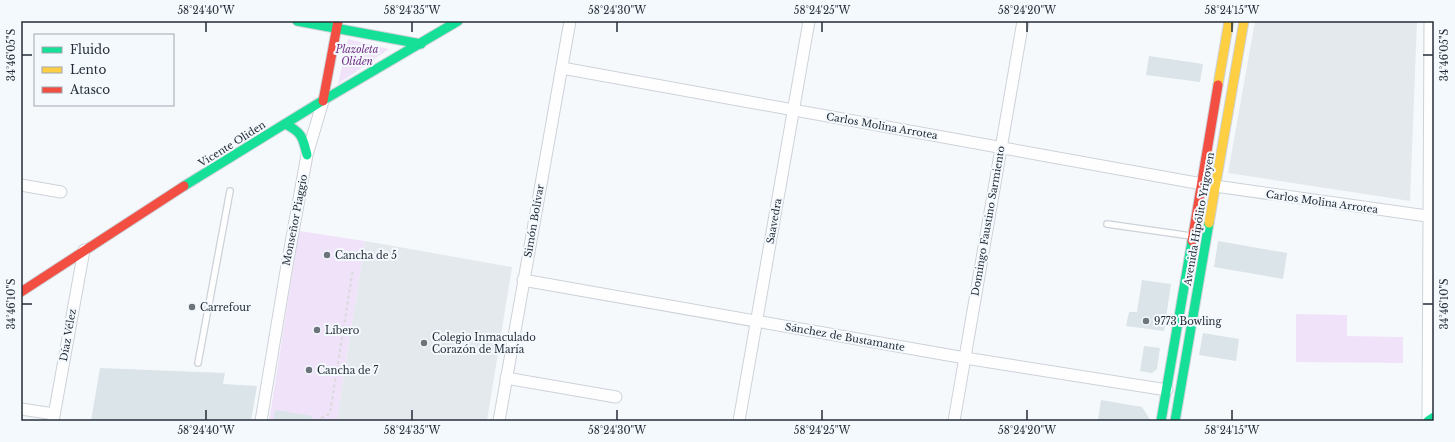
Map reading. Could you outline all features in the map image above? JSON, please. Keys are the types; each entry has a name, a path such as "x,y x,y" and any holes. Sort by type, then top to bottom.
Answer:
{"main road":[{"path":"297,21 337,25 421,44"},
{"name":"Vicente Oliden","path":"21,292 84,250 323,101 458,21"},
{"name":"Avenida Hipólito Yrigoyen","path":"1161,421 1229,21"},
{"name":"Avenida Hipólito Yrigoyen","path":"1175,421 1244,21"},
{"name":"Monseñor Piaggio","path":"323,101 337,25"},
{"path":"286,124 297,129 303,136 307,155"},
{"path":"1428,421 1434,417"}],"street":[{"name":"Simón Bolívar","path":"499,421 570,21"},
{"name":"Saavedra","path":"739,421 809,21"},
{"name":"Domingo Faustino Sarmiento","path":"954,421 1023,21"},
{"path":"1428,421 1431,213 1430,21"},
{"name":"Carlos Molina Arrotea","path":"562,68 1202,184"},
{"name":"Monseñor Piaggio","path":"261,421 307,155 323,101"},
{"path":"21,185 60,192"},
{"name":"Carlos Molina Arrotea","path":"1215,186 1431,213"},
{"name":"Díaz Vélez","path":"53,417 84,250"},
{"name":"Sánchez de Bustamante","path":"523,280 965,358 1167,390"},
{"path":"506,378 616,397"},
{"path":"21,409 53,417"}],"lane":[{"path":"198,363 230,191"},
{"path":"1107,224 1193,236"}],"path":[{"path":"316,421 330,413 353,269"}],"shaded area":[{"path":"1255,21 1417,21 1410,201 1228,173"},
{"name":"Colegio Inmaculado Corazón de María","path":"365,241 512,267 487,421 345,421 337,419"}],"green space":[{"name":"Plazoleta Oliden","path":"348,39 389,49 338,84"},
{"name":"Líbero","path":"299,231 365,241 337,419 345,421 269,421"},
{"path":"1296,314 1347,315 1347,336 1403,337 1403,363 1296,362"}],"building":[{"path":"1149,56 1203,64 1200,82 1146,75"},
{"path":"1218,241 1287,253 1283,279 1214,267"},
{"path":"1142,280 1171,284 1164,331 1126,326 1129,312 1137,312"},
{"path":"1203,333 1239,339 1236,361 1199,355"},
{"path":"1144,346 1160,348 1157,369 1152,373 1140,371"},
{"path":"100,368 225,373 223,384 257,386 251,421 91,421"},
{"path":"1101,400 1142,407 1151,421 1098,420"},
{"path":"275,410 312,416 311,421 273,421"}],"traffic: fast":[{"path":"297,21 421,44"},
{"path":"184,186 322,101 458,21"},
{"path":"285,124 301,136 307,155"},
{"path":"1175,421 1209,223"},
{"path":"1161,421 1192,241"},
{"path":"1428,421 1434,417"}],"traffic: slow":[{"path":"1218,85 1229,21"},
{"path":"1209,223 1244,21"}],"traffic: jam":[{"path":"323,101 338,21"},
{"path":"1192,241 1218,85"},
{"path":"21,292 184,186"}],"place":[{"name":"Cancha de 5","path":"327,255"},
{"name":"Carrefour","path":"192,307"},
{"name":"9773 Bowling","path":"1146,321"},
{"name":"Líbero","path":"317,330"},
{"name":"Colegio Inmaculado Corazón de María","path":"424,343"},
{"name":"Cancha de 7","path":"309,370"}]}
